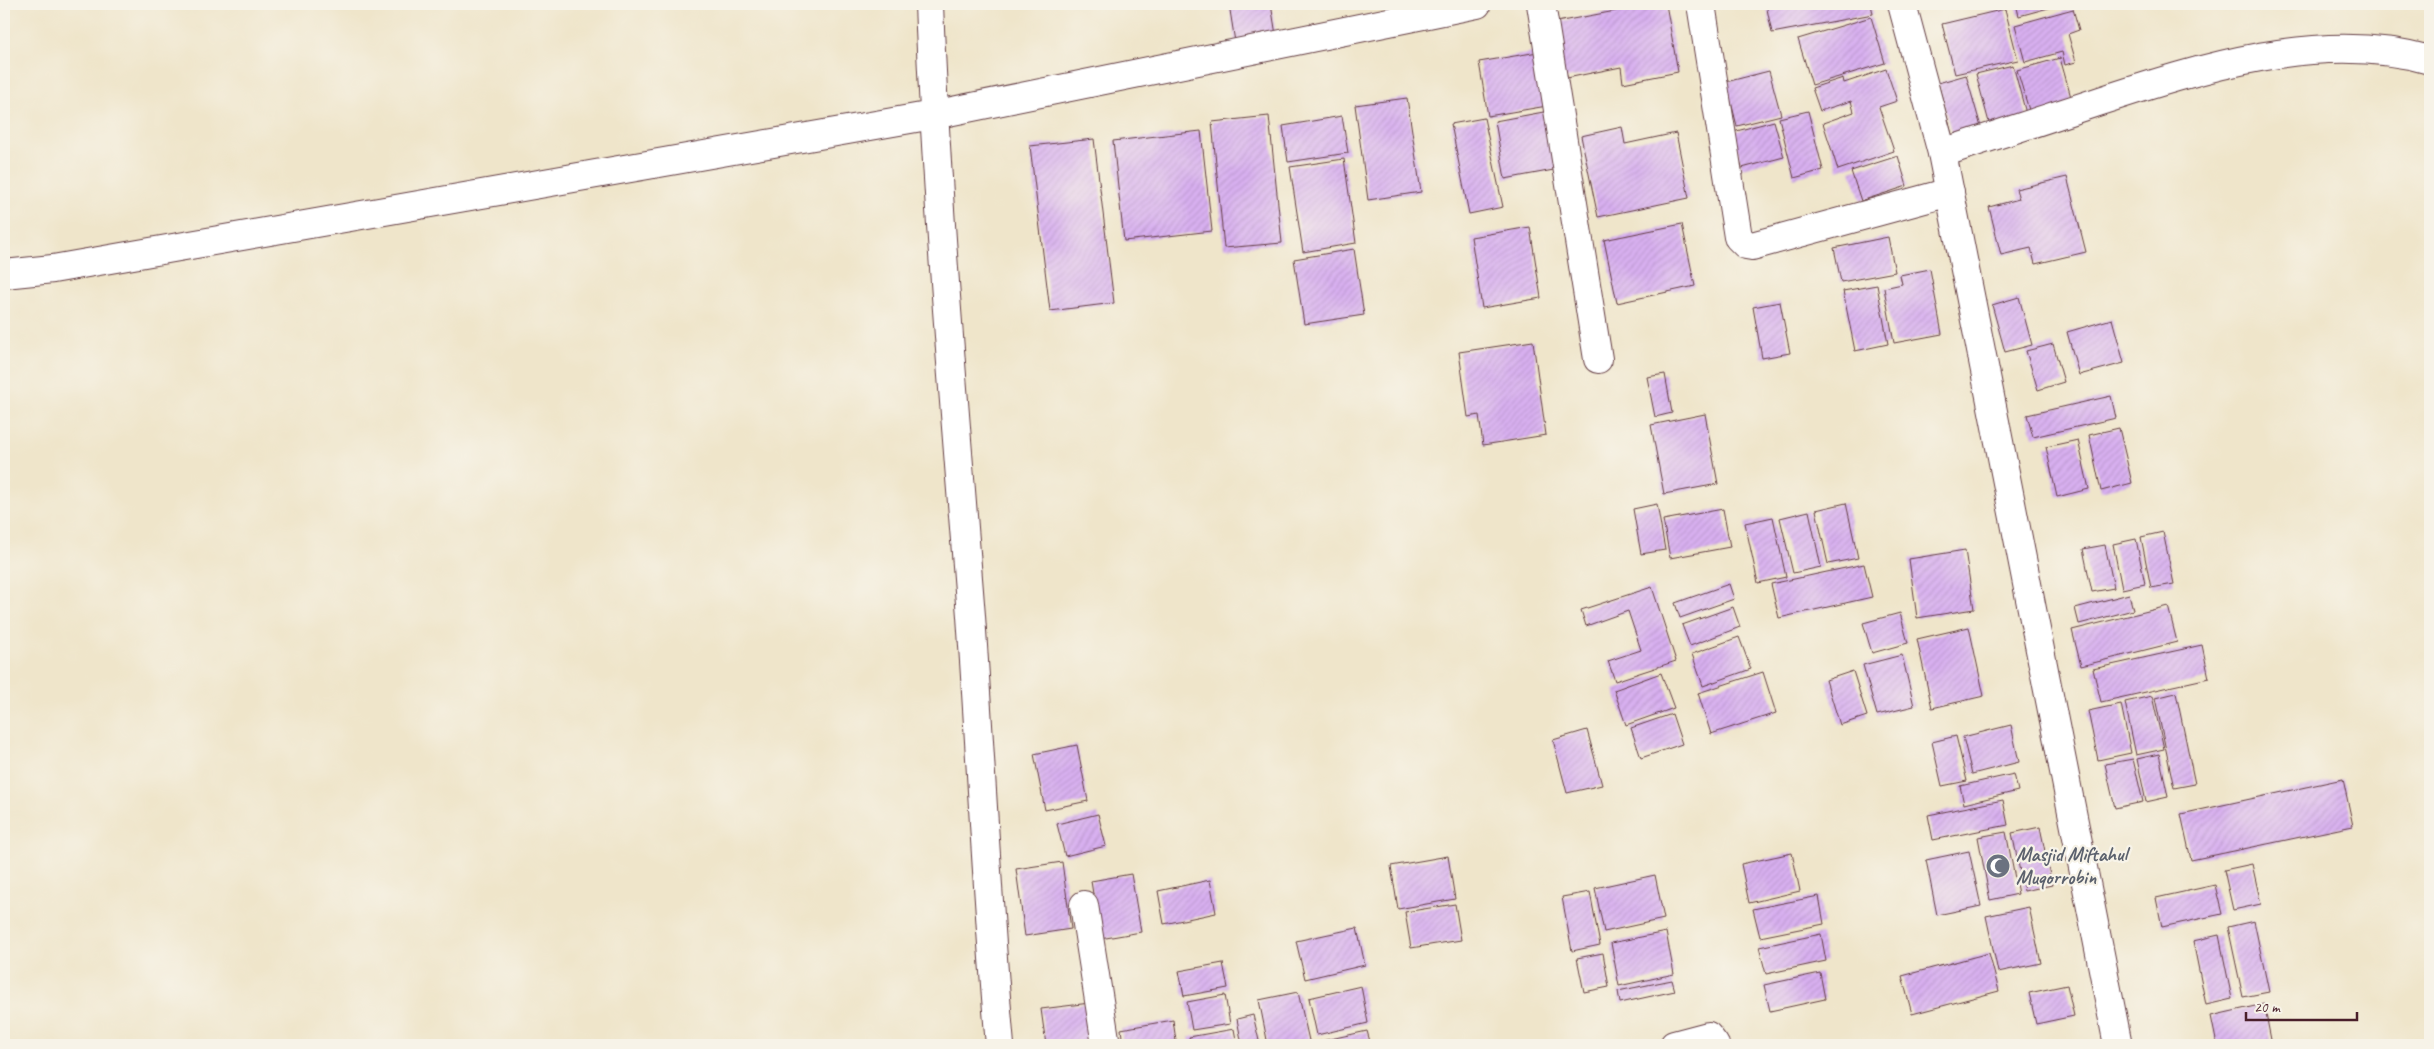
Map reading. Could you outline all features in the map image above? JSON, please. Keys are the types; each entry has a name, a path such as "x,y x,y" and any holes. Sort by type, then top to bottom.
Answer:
{"street":[{"path":"929,4 933,115 983,776 992,953 1000,1045"},
{"path":"4,274 53,269 933,115 1477,4"},
{"path":"1541,4 1598,359"},
{"path":"1702,4 1738,237 1746,245 1752,246 1950,192"},
{"path":"1902,4 1942,153 2118,1045"},
{"path":"1942,153 2176,76 2259,56 2345,49 2406,53 2430,60"},
{"path":"1084,905 1106,1045"},
{"path":"1674,1045 1708,1036 1714,1045"}],"building":[{"path":"1229,4 1271,4 1276,35 1235,42"},
{"path":"1653,4 1666,4 1678,72 1623,83 1621,67 1562,79 1551,23"},
{"path":"1766,4 1871,4 1873,14 1772,33"},
{"path":"2016,4 2063,4 2019,16"},
{"path":"2005,9 2018,60 1955,74 1942,24"},
{"path":"2073,9 2079,30 2068,34 2076,62 2065,65 2062,52 2025,62 2015,25"},
{"path":"1871,17 1885,63 1812,85 1798,39"},
{"path":"1538,52 1547,106 1488,116 1479,62"},
{"path":"2060,58 2074,108 2032,120 2017,70"},
{"path":"2013,65 2028,121 1991,130 1976,74"},
{"path":"1886,69 1897,101 1879,107 1894,151 1838,170 1823,123 1854,112 1851,101 1820,111 1812,88 1843,78 1844,83"},
{"path":"1769,71 1781,115 1737,126 1726,82"},
{"path":"1966,75 1983,134 1954,142 1938,83"},
{"path":"1407,98 1421,192 1368,200 1355,105"},
{"path":"1549,111 1559,169 1505,179 1495,121"},
{"path":"1808,111 1823,170 1794,178 1779,118"},
{"path":"1269,116 1282,243 1224,248 1212,122"},
{"path":"1342,116 1348,153 1288,162 1283,126"},
{"path":"1484,118 1503,207 1469,214 1451,124"},
{"path":"1774,121 1784,157 1742,168 1733,132"},
{"path":"1622,127 1625,144 1676,133 1689,198 1598,217 1581,136"},
{"path":"1201,131 1212,231 1124,241 1113,141"},
{"path":"1094,139 1114,303 1050,311 1030,146"},
{"path":"1898,156 1907,186 1861,201 1851,171"},
{"path":"1344,159 1356,243 1303,252 1290,167"},
{"path":"2067,177 2086,252 2035,264 2031,248 2001,255 1989,207 2019,199 2016,189"},
{"path":"1682,224 1695,286 1617,303 1604,240"},
{"path":"1530,227 1541,298 1482,308 1471,237"},
{"path":"1888,237 1895,272 1841,282 1834,248"},
{"path":"1354,249 1364,315 1304,324 1294,259"},
{"path":"1930,269 1942,334 1894,343 1884,288 1902,284 1900,275"},
{"path":"1877,285 1888,344 1855,351 1843,291"},
{"path":"2019,297 2032,345 2005,352 1992,305"},
{"path":"1780,302 1790,353 1762,358 1753,307"},
{"path":"2112,319 2124,363 2079,375 2067,332"},
{"path":"1533,341 1546,435 1483,445 1479,415 1468,417 1459,352"},
{"path":"2053,344 2064,382 2038,390 2026,351"},
{"path":"1665,374 1672,413 1655,417 1647,377"},
{"path":"2111,396 2116,418 2033,437 2027,415"},
{"path":"1705,414 1718,484 1664,494 1651,425"},
{"path":"2119,428 2132,483 2101,491 2089,435"},
{"path":"2078,440 2089,489 2057,497 2046,447"},
{"path":"1846,503 1858,558 1828,564 1816,510"},
{"path":"1657,504 1665,550 1641,554 1633,509"},
{"path":"1723,509 1730,547 1670,558 1663,520"},
{"path":"1809,511 1821,567 1793,573 1780,518"},
{"path":"1773,517 1786,577 1758,583 1745,523"},
{"path":"2163,532 2174,584 2151,588 2141,537"},
{"path":"2136,539 2145,584 2122,589 2113,544"},
{"path":"2105,545 2114,588 2092,592 2083,549"},
{"path":"1965,550 1974,609 1917,618 1909,559"},
{"path":"1864,564 1872,597 1779,618 1771,584"},
{"path":"1729,584 1734,599 1680,618 1675,603"},
{"path":"1652,587 1676,661 1615,681 1608,661 1641,650 1628,611 1586,626 1581,610"},
{"path":"2129,594 2133,610 2079,624 2075,608"},
{"path":"2168,606 2177,642 2081,666 2072,630"},
{"path":"1733,607 1740,627 1690,646 1682,625"},
{"path":"1900,613 1908,643 1872,653 1863,623"},
{"path":"1969,627 1984,696 1932,708 1917,639"},
{"path":"1739,637 1751,669 1703,686 1692,654"},
{"path":"2202,645 2209,678 2101,702 2093,669"},
{"path":"1902,655 1914,706 1877,715 1863,665"},
{"path":"1853,671 1867,716 1840,725 1826,680"},
{"path":"1763,672 1776,713 1711,734 1698,693"},
{"path":"1661,673 1674,708 1626,725 1614,690"},
{"path":"2176,693 2195,784 2174,788 2155,698"},
{"path":"2152,696 2164,749 2136,755 2125,702"},
{"path":"2121,704 2131,753 2098,760 2088,711"},
{"path":"1672,714 1682,744 1641,758 1631,728"},
{"path":"2011,725 2019,762 1972,774 1963,737"},
{"path":"1587,730 1602,785 1567,793 1553,740"},
{"path":"1956,736 1967,781 1942,786 1932,742"},
{"path":"1077,745 1088,801 1045,810 1034,754"},
{"path":"2159,754 2168,797 2146,802 2137,759"},
{"path":"2133,759 2143,802 2115,808 2105,764"},
{"path":"2014,774 2018,791 1964,804 1960,786"},
{"path":"2343,779 2353,826 2191,860 2181,814"},
{"path":"2003,800 2008,825 1933,840 1928,815"},
{"path":"1098,814 1106,846 1065,856 1057,824"},
{"path":"2040,827 2052,885 2024,891 2012,833"},
{"name":"Masjid Miftahul Muqorrobin","path":"2006,832 2018,894 1990,900 1978,837"},
{"path":"1969,851 1981,906 1937,915 1926,860"},
{"path":"1792,853 1800,891 1749,903 1741,864"},
{"path":"1448,856 1455,899 1398,909 1391,866"},
{"path":"1062,862 1071,929 1025,936 1016,869"},
{"path":"2252,864 2261,904 2233,910 2224,870"},
{"path":"1131,874 1141,932 1100,939 1091,881"},
{"path":"1655,875 1664,919 1604,932 1595,888"},
{"path":"1210,880 1216,913 1164,924 1158,891"},
{"path":"2215,885 2222,914 2162,927 2156,898"},
{"path":"1590,892 1600,945 1572,951 1562,897"},
{"path":"1819,896 1824,924 1760,937 1753,909"},
{"path":"1455,904 1461,940 1411,948 1405,912"},
{"path":"2029,907 2041,963 1998,972 1986,916"},
{"path":"2254,921 2269,992 2243,997 2228,927"},
{"path":"1357,928 1365,965 1305,979 1296,941"},
{"path":"1666,932 1674,974 1619,986 1611,943"},
{"path":"1821,934 1826,961 1766,974 1759,947"},
{"path":"2219,935 2232,999 2206,1005 2193,941"},
{"path":"1603,953 1609,987 1584,992 1577,958"},
{"path":"1989,953 1999,991 1912,1014 1902,976"},
{"path":"1223,963 1228,988 1184,996 1179,971"},
{"path":"1820,973 1825,999 1770,1011 1764,985"},
{"path":"1672,980 1675,991 1620,1003 1618,991"},
{"path":"2067,985 2074,1016 2036,1024 2029,993"},
{"path":"1361,986 1368,1023 1317,1035 1309,998"},
{"path":"1298,992 1310,1045 1268,1045 1259,1000"},
{"path":"1225,995 1230,1024 1192,1030 1187,1002"},
{"path":"1090,1003 1095,1045 1046,1045 1041,1009"},
{"path":"2264,1004 2272,1045 2217,1045 2211,1016"},
{"path":"1253,1015 1260,1045 1242,1045 1237,1019"},
{"path":"1173,1020 1176,1041 1154,1045 1123,1045 1121,1029"},
{"path":"1234,1029 1237,1045 1191,1045 1189,1037"},
{"path":"1367,1031 1371,1045 1317,1045 1317,1042"}],"place":[{"name":"Masjid Miftahul Muqorrobin","path":"1998,866"}]}
